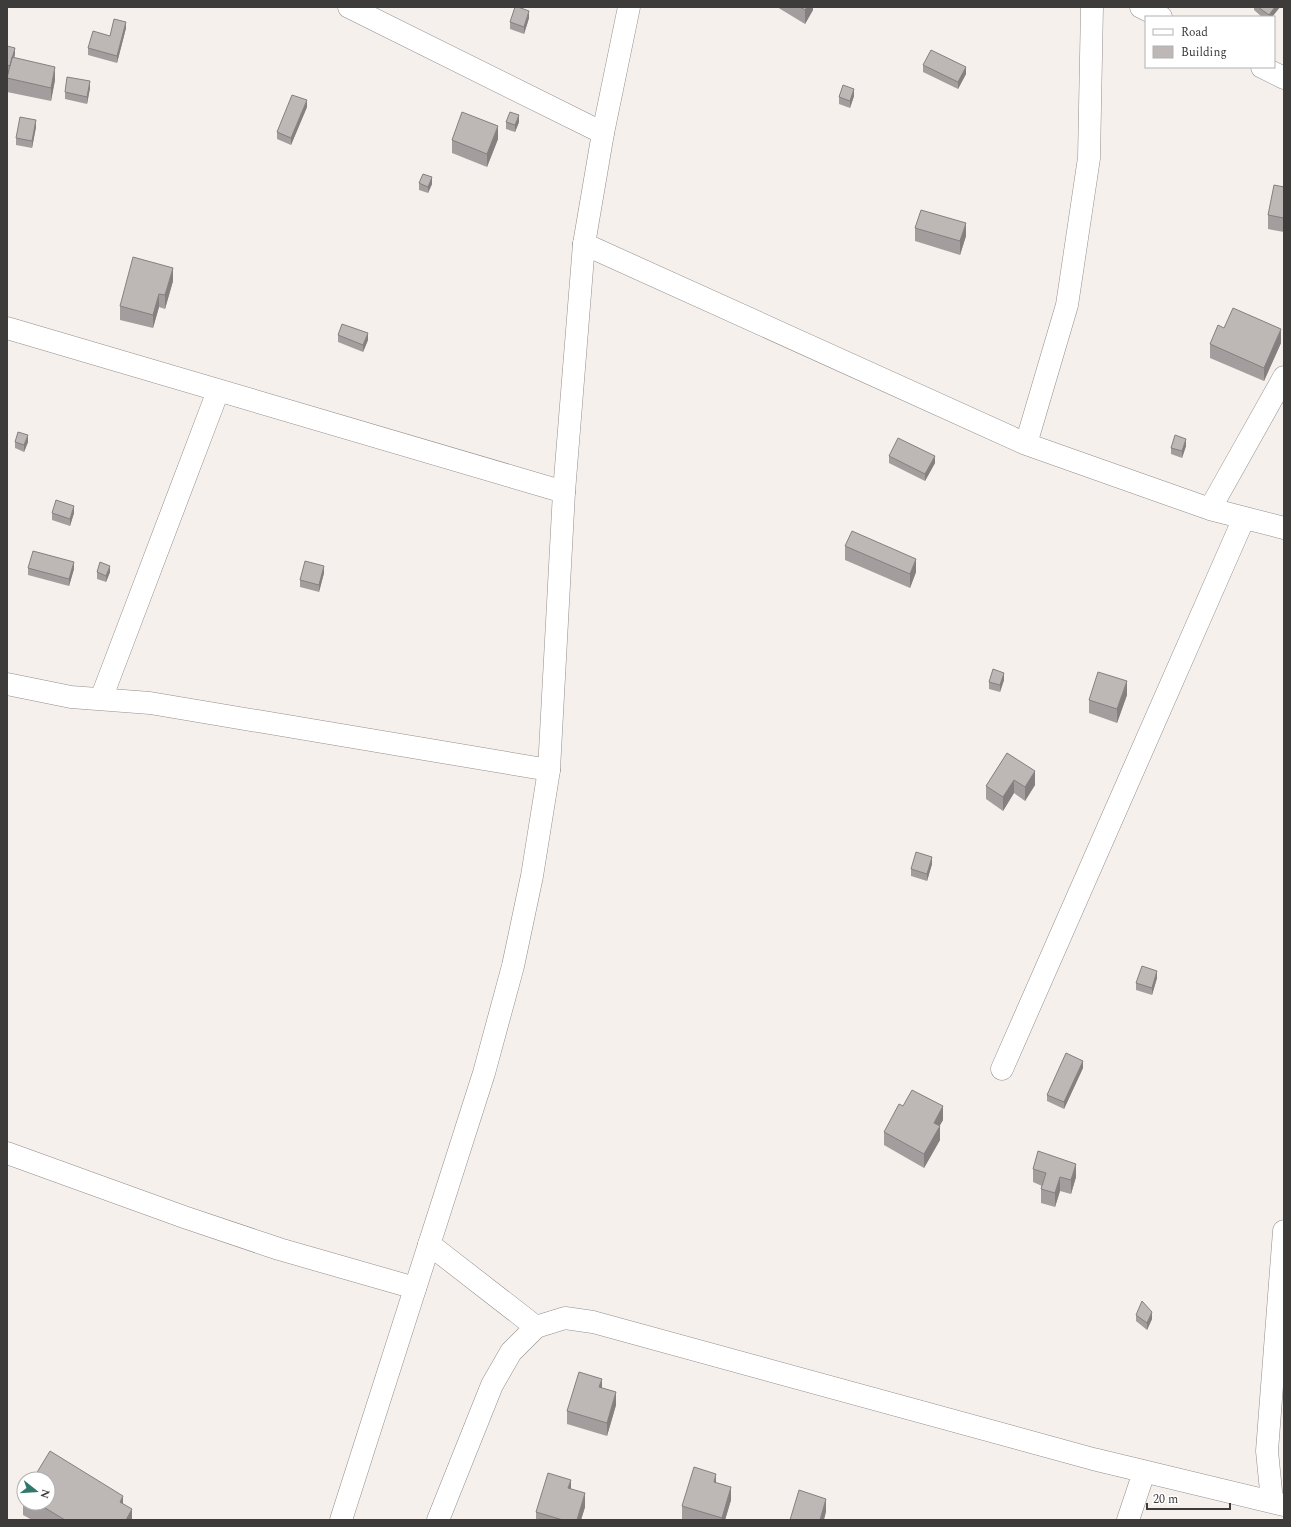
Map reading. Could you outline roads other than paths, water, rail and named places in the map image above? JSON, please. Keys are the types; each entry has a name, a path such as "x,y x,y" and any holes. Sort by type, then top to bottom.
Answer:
{"street":[{"path":"349,7 603,133"},
{"path":"341,1520 484,1073 513,966 532,876 549,770 564,492 584,244 603,133 629,7"},
{"path":"1026,444 1067,305 1070,289 1089,158 1092,7"},
{"path":"1141,7 1159,16"},
{"path":"1264,68 1284,78"},
{"path":"584,244 1026,444 1210,509 1284,528"},
{"path":"7,328 564,492"},
{"path":"1210,509 1284,377"},
{"path":"101,699 218,391"},
{"path":"1002,1069 1244,518"},
{"path":"7,684 71,697 150,703 549,770"},
{"path":"7,1154 184,1217 272,1246 415,1288"},
{"path":"438,1520 492,1385 511,1352 536,1327 565,1318 593,1322 1144,1472 1278,1503 1267,1451 1284,1231"},
{"path":"429,1244 536,1327"},
{"path":"1128,1520 1144,1472"}]}
